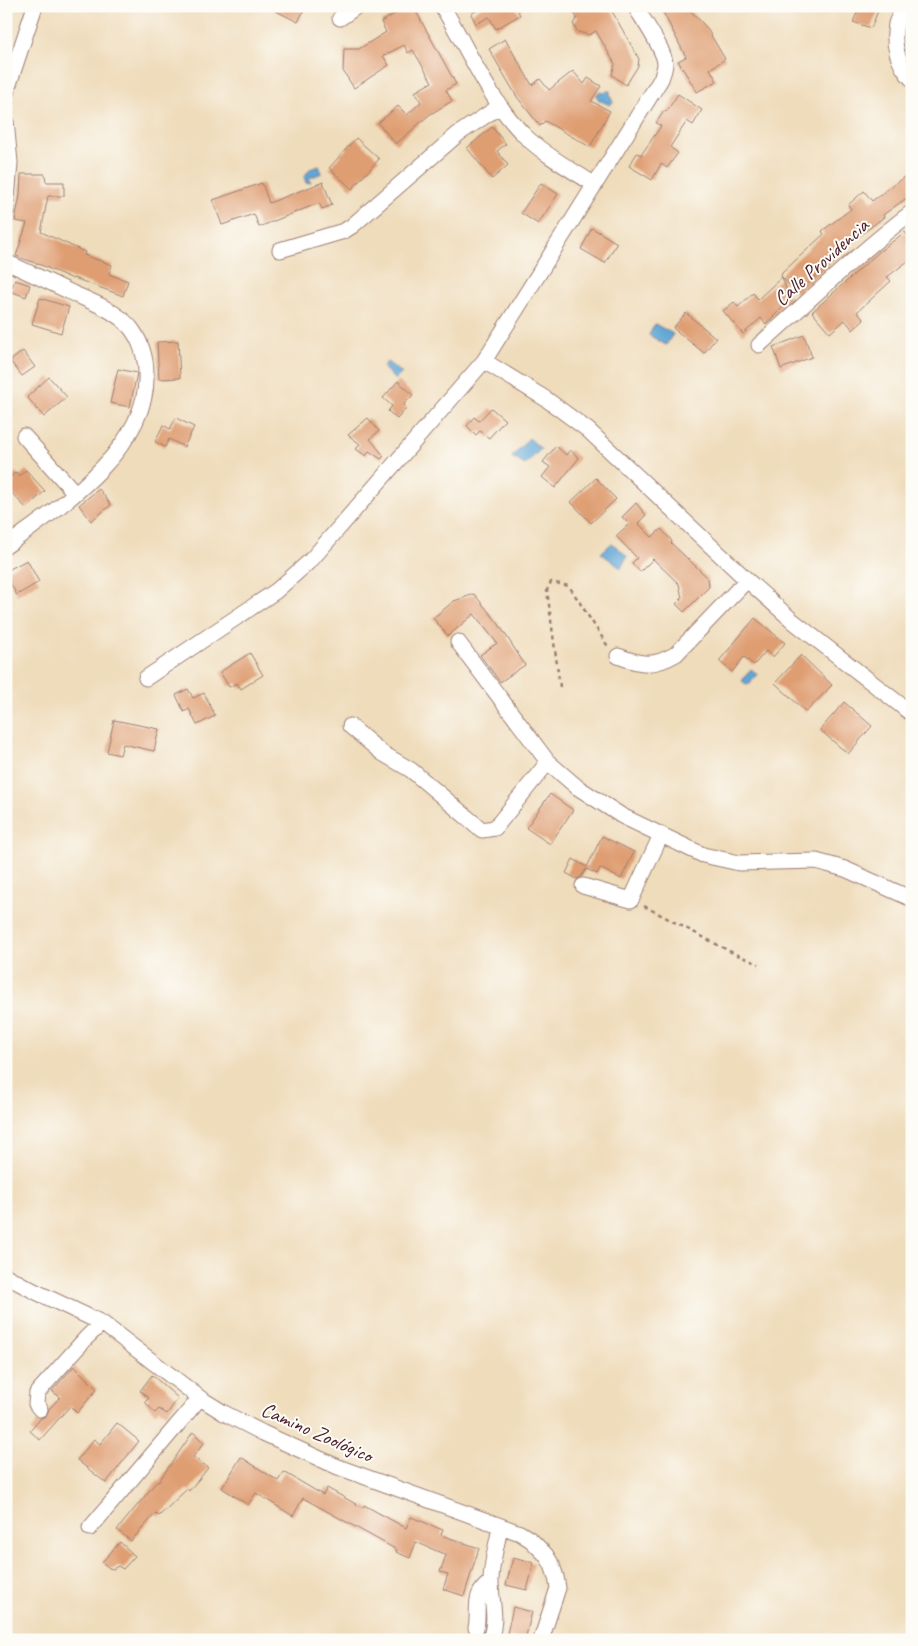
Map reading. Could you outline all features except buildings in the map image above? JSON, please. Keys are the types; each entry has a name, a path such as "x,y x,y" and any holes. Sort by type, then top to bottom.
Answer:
{"street":[{"path":"6,101 8,87 35,6"},
{"path":"340,18 357,6"},
{"path":"146,678 276,590 311,560 484,361 661,78 665,62 662,52 635,6"},
{"path":"906,6 896,23 896,51 903,70 912,79"},
{"path":"447,8 500,106 526,137 540,149 595,185"},
{"path":"280,250 344,231 352,226 458,134 500,106"},
{"path":"6,121 10,163 6,211"},
{"name":"Calle Providencia","path":"759,345 810,301 853,259 912,212"},
{"path":"6,262 112,312 130,327 140,345 146,363 146,391 138,416 117,451 75,493 6,546"},
{"path":"484,361 546,398 588,430 793,621 912,714"},
{"path":"24,436 75,493"},
{"path":"618,656 636,663 649,664 666,660 676,654 747,580"},
{"path":"458,642 548,762 577,787 622,816 703,855 738,863 795,860 816,861 868,878 912,899"},
{"path":"350,726 382,753 411,770 482,830 495,828 548,762"},
{"path":"583,886 631,900 660,835"},
{"name":"Camino Zoológico","path":"6,1276 102,1323 200,1398 263,1433 338,1467 520,1533 531,1540 552,1564 558,1588 541,1640"},
{"path":"40,1409 36,1404 37,1393 102,1323"},
{"path":"90,1528 200,1398"},
{"path":"490,1640 494,1620 491,1582 500,1527"},
{"path":"476,1628 479,1594 491,1582"}],"path":[{"path":"560,687 547,590 551,582 569,586 612,652 618,656"},
{"path":"631,900 735,954 759,964"}],"water":[{"path":"610,91 613,102 610,105 599,100 596,95 599,92 605,93"},
{"path":"319,166 322,173 309,178 311,182 306,183 304,177 310,169"},
{"path":"655,324 673,334 666,345 649,335"},
{"path":"387,362 402,373 395,380 383,367"},
{"path":"529,438 541,449 525,465 512,457"},
{"path":"612,543 627,556 621,568 601,553"},
{"path":"751,669 757,674 748,685 742,681"}]}
